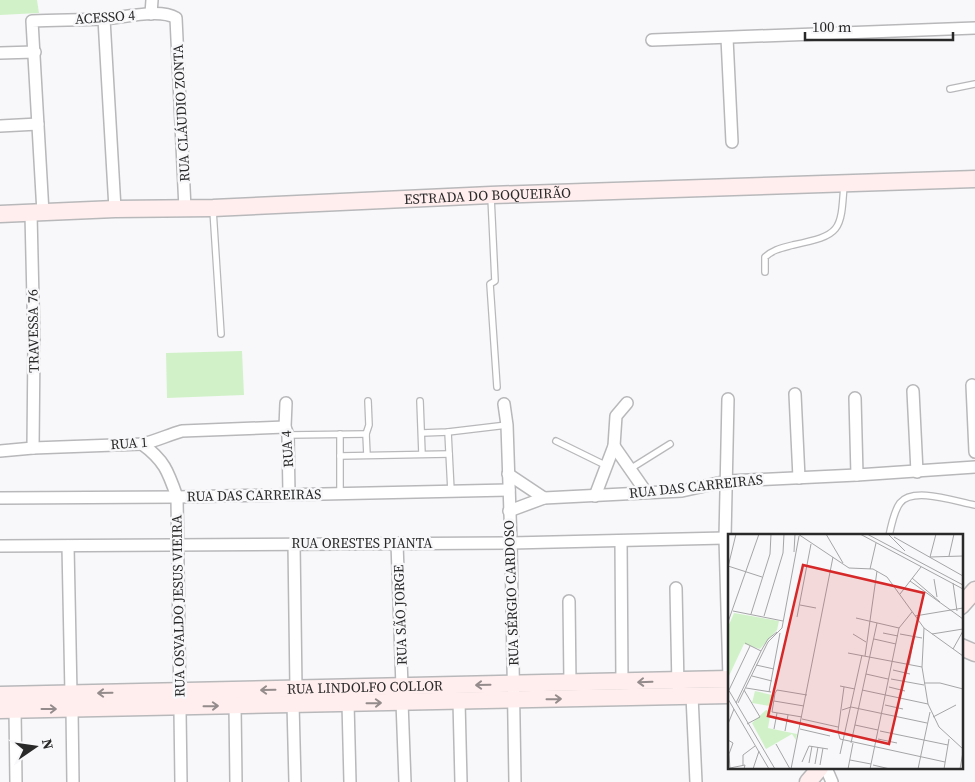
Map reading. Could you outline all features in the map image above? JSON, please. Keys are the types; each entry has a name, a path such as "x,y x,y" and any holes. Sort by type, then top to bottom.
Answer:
{"street":[{"path":"151,14 152,0"},
{"name":"ACESSO 4","path":"32,20 104,19 151,14 171,15 176,18"},
{"name":"RUA CLÁUDIO ZONTA","path":"176,18 185,209"},
{"path":"104,19 114,209"},
{"name":"TRAVESSA 76","path":"32,20 38,124 33,448"},
{"path":"652,40 975,28"},
{"path":"727,38 732,142"},
{"path":"0,53 35,52"},
{"path":"0,126 38,124"},
{"name":"ESTRADA DO BOQUEIRÃO","path":"0,214 114,209 212,208 491,195 975,180"},
{"path":"972,386 975,452"},
{"path":"914,391 917,472"},
{"path":"795,394 799,478"},
{"path":"855,398 857,475"},
{"path":"728,399 725,538 728,644"},
{"name":"RUA 4","path":"286,403 289,494"},
{"path":"595,496 614,446 616,416 627,403"},
{"name":"RUA SÉRGIO CARDOSO","path":"504,404 507,425 511,543 515,782"},
{"name":"RUA 1","path":"0,451 142,444 182,431 286,431"},
{"name":"RUA OSVALDO JESUS VIEIRA","path":"142,444 154,453 167,469 177,497 181,782"},
{"path":"614,446 646,492"},
{"name":"RUA DAS CARREIRAS","path":"509,512 544,498 682,491 727,481 917,472 975,467"},
{"path":"508,474 544,498"},
{"name":"RUA DAS CARREIRAS","path":"0,498 177,497 509,490"},
{"name":"RUA ORESTES PIANTA","path":"0,546 511,543 725,538"},
{"path":"621,541 622,682"},
{"path":"294,543 295,782"},
{"name":"RUA SÃO JORGE","path":"397,543 405,782"},
{"path":"68,546 73,782"},
{"path":"676,588 683,691 696,782"},
{"path":"962,605 975,590"},
{"path":"569,601 570,683"},
{"path":"962,648 975,653"},
{"name":"RUA LINDOLFO COLLOR","path":"8,710 71,702 402,694 683,691 728,679"},
{"name":"RUA LINDOLFO COLLOR","path":"179,699 235,706 294,697 348,703 402,694 460,701 570,683 622,682 683,691 728,695"},
{"name":"RUA LINDOLFO COLLOR","path":"0,696 71,702"},
{"path":"460,701 461,782"},
{"path":"348,703 350,782"},
{"path":"235,706 236,782"},
{"path":"8,710 16,782"},
{"path":"808,782 818,770"},
{"path":"827,770 832,782"}],"lane":[{"path":"950,90 975,84"},
{"path":"765,272 765,257 772,250 822,239 836,229 842,215 844,184"},
{"path":"491,195 495,281 490,284 497,387"},
{"path":"212,208 221,334"},
{"path":"367,455 368,401"},
{"path":"420,401 422,454"},
{"path":"422,433 507,425"},
{"path":"286,431 366,434"},
{"path":"448,432 451,491"},
{"path":"340,434 340,493"},
{"path":"556,441 607,466"},
{"path":"630,469 670,444"},
{"path":"340,456 449,454"},
{"path":"890,534 900,503 908,498 923,494 975,505"}],"green space":[{"path":"0,0 37,0 39,13 0,15"},
{"path":"242,351 244,395 167,398 166,353"}]}
